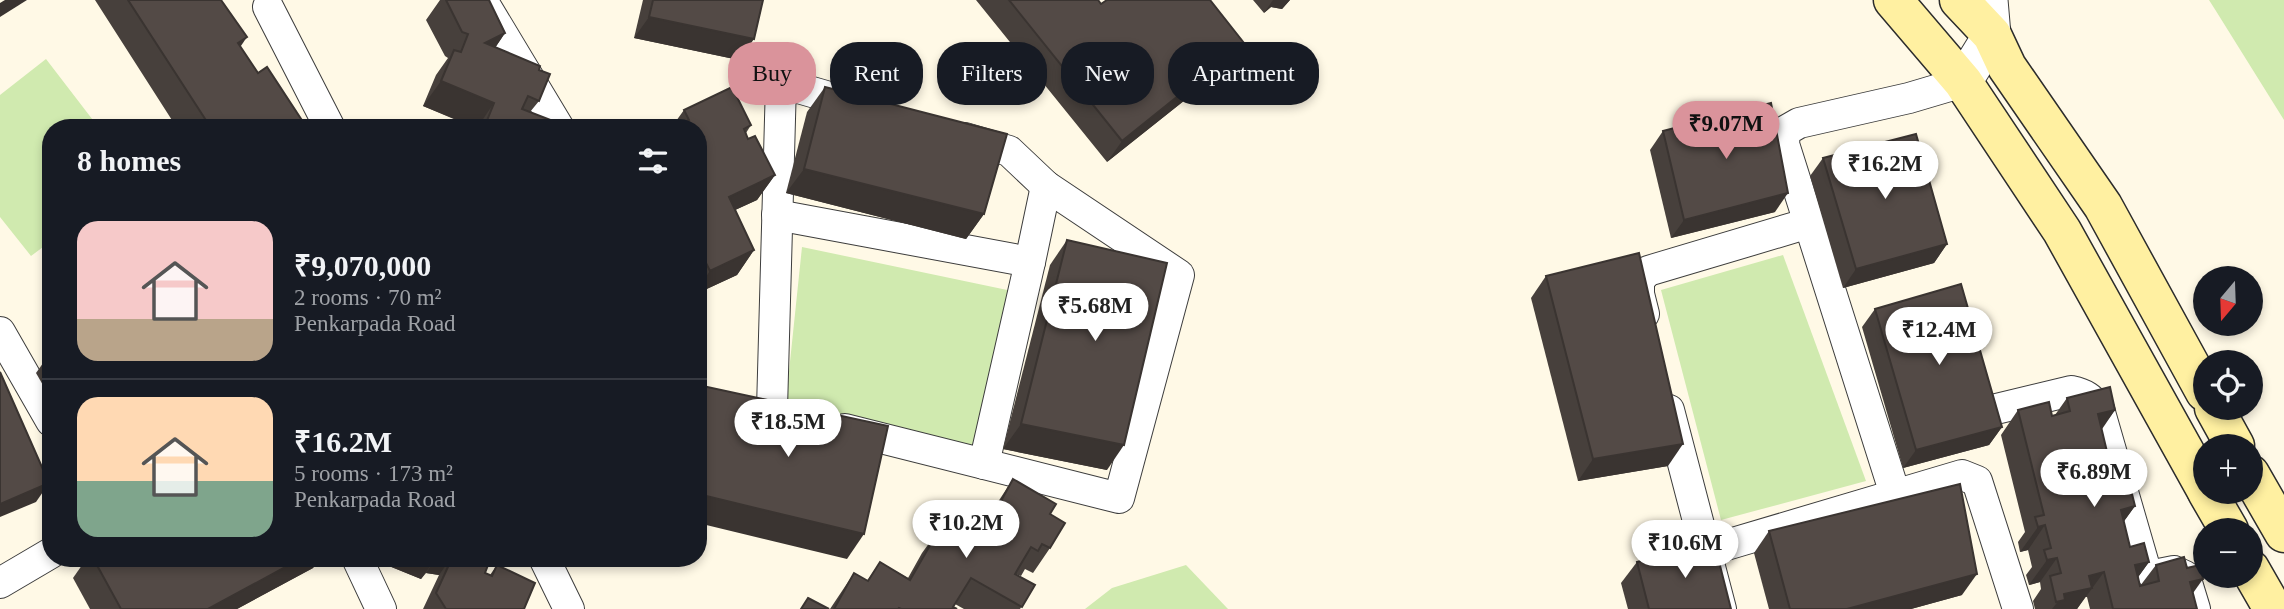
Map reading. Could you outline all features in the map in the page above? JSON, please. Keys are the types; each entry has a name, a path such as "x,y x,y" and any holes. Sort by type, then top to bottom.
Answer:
{"main road":[{"path":"1893,0 1963,82 2063,231 2193,466"},
{"path":"1959,0 1990,18 2007,67 2103,206 2193,370"},
{"path":"2263,497 2284,533"},
{"path":"2261,588 2273,609"}],"street":[{"path":"482,0 554,119"},
{"path":"268,7 325,119"},
{"path":"1895,494 1784,144 1785,131 1799,123 1909,98 1963,82 1990,18"},
{"path":"888,115 781,83 777,215 786,413 1119,498 1179,275 1046,186 1009,151 942,131"},
{"path":"984,464 1046,186"},
{"path":"777,215 1030,262"},
{"path":"1649,335 1639,294 1639,280 1647,271 1809,223"},
{"path":"0,332 42,405"},
{"path":"1664,389 1721,609"},
{"path":"1992,410 2071,391 2083,393 2092,400 2099,409 2146,568 2154,575 2174,571 2186,576 2195,609"},
{"path":"1706,551 1962,475 1976,481 2018,609"},
{"path":"0,583 42,558"},
{"path":"361,567 380,609"},
{"path":"548,567 569,609"}],"green space":[{"path":"2209,0 2284,0 2284,120 2216,11"},
{"path":"46,59 92,119 42,119 42,248 31,256 0,217 0,95"},
{"path":"802,247 1012,291 974,448 786,400"},
{"path":"1783,255 1866,481 1721,520 1661,290"},
{"path":"1186,565 1228,609 1085,609 1112,588"}],"building":[{"path":"128,0 221,0 247,37 238,43 258,73 267,67 301,119 205,119"},
{"path":"446,0 489,0 505,33 485,43 540,66 539,70 550,74 539,101 528,96 522,109 548,119 488,119 494,103 441,81 454,50 461,52 468,34 462,32"},
{"path":"653,0 763,0 754,39 649,17"},
{"path":"1009,0 1098,0 1101,4 1107,0 1210,0 1243,42 1168,42 1168,104 1122,141 1093,105 1154,105 1154,42 1061,42 1061,65 1047,47 1047,42 1043,42"},
{"path":"825,87 830,88 830,105 895,105 1007,134 984,214 804,169"},
{"path":"728,89 728,105 741,105 751,125 744,129 748,139 755,136 775,175 729,197 754,250 710,271 707,265 707,119 688,119 684,110"},
{"path":"1771,103 1788,193 1684,220 1663,131"},
{"path":"1916,134 1947,244 1856,269 1823,158"},
{"path":"1067,240 1167,263 1124,445 1021,424"},
{"path":"1639,253 1683,444 1593,459 1546,276"},
{"path":"1961,284 2002,427 1916,450 1875,309"},
{"path":"0,372 42,467 42,486 0,504"},
{"path":"707,387 888,426 864,534 707,496"},
{"path":"2110,387 2115,410 2098,414 2108,456 2126,451 2130,468 2112,472 2115,485 2129,482 2135,506 2121,510 2130,547 2144,543 2149,562 2135,565 2140,586 2159,581 2156,565 2184,557 2187,568 2193,567 2193,581 2190,582 2197,609 2113,609 2104,572 2089,576 2092,588 2064,594 2065,600 2056,602 2050,576 2061,573 2057,558 2047,560 2044,550 2051,548 2045,525 2038,527 2035,517 2044,515 2018,410 2049,402 2052,416 2070,411 2067,398"},
{"path":"1013,479 1056,504 1050,514 1065,523 1050,548 1042,544 1038,551 1031,547 1015,574 1035,585 1022,607 971,578 953,607 957,609 834,609 854,573 868,581 880,562 910,580 940,528 965,542 985,507 995,512"},
{"path":"1960,484 1977,574 1847,609 1790,609 1769,531"},
{"path":"1714,542 1731,609 1649,609 1637,562"},
{"path":"98,567 285,567 208,609 121,609"},
{"path":"448,567 487,567 485,573 492,576 496,567 501,567 535,583 524,609 446,609 436,593"},
{"path":"808,598 829,609 801,609"}]}
